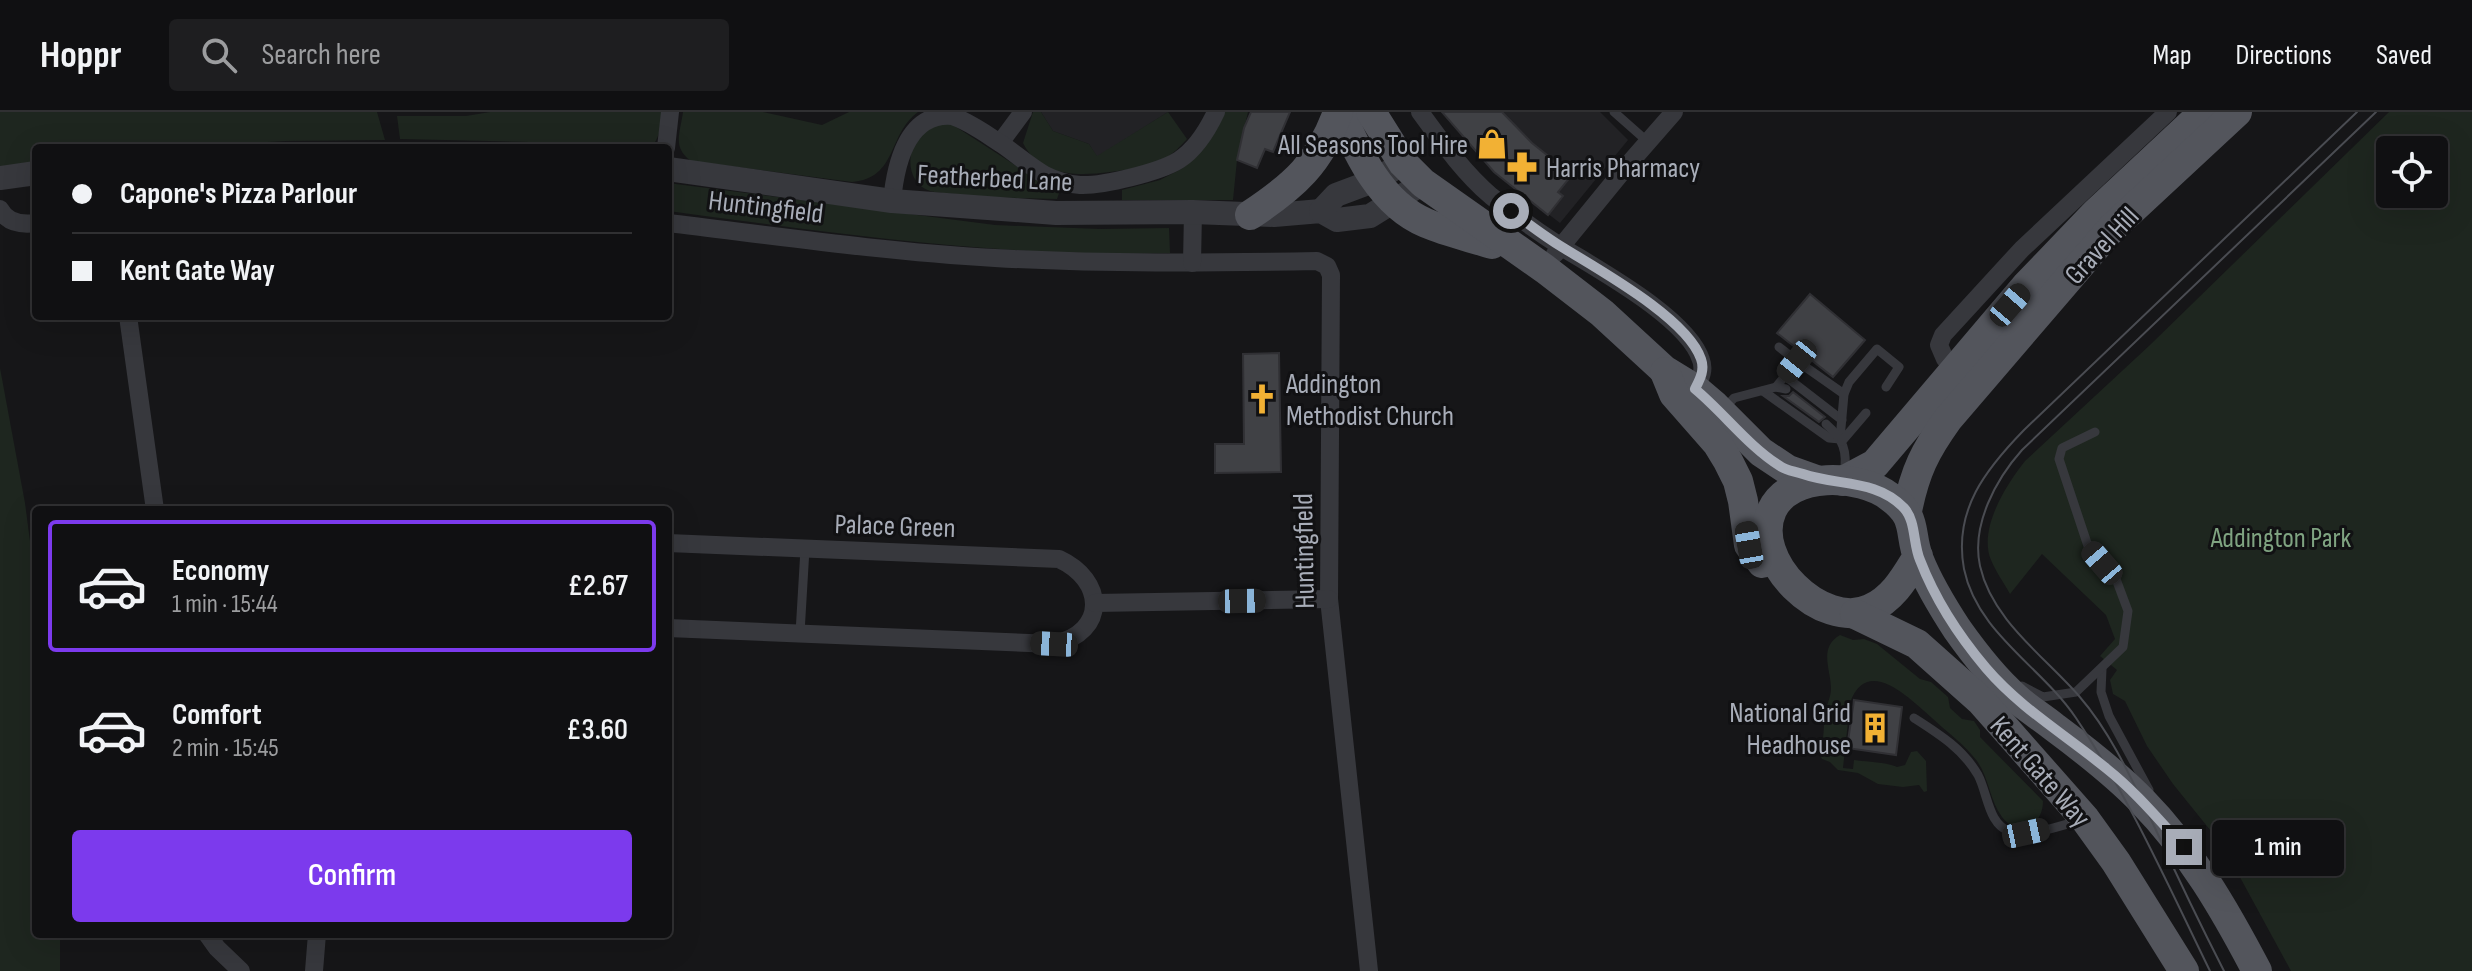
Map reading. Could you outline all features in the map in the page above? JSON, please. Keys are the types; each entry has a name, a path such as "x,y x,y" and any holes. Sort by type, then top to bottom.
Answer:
{"main road":[{"path":"1339,112 1384,192 1426,223 1517,251 1553,258 1602,313 1664,370 1695,389 1780,466 1887,494 1907,511 1918,556 1894,592 1871,609 1855,614 1842,613 1814,601 1756,557 1749,545 1738,481 1709,433 1674,394 1664,370"},
{"path":"1250,215 1290,187 1311,166 1339,112"},
{"path":"1371,112 1413,173 1517,251"},
{"name":"Gravel Hill","path":"1830,480 1875,464 1950,363 2086,223 2204,112"},
{"name":"Gravel Hill","path":"1907,511 1913,481 1926,449 1948,419 2111,229 2237,112"},
{"path":"1790,582 1770,552 1766,536 1772,508 1785,492 1830,480"},
{"name":"Kent Gate Way","path":"1918,556 1937,598 1987,669 2016,698 2111,772 2184,847 2234,926 2257,971"},
{"name":"Kent Gate Way","path":"1855,614 1917,644 1981,701 2085,819 2116,862 2184,971"}],"street":[{"path":"666,144 670,112"},
{"path":"1000,143 1023,112"},
{"path":"892,201 904,142 915,124 935,114 952,114 1045,175 1082,185 1137,176 1179,160 1194,148 1216,112"},
{"path":"1420,112 1451,154 1553,258 1645,301 1686,336 1701,357 1703,369 1695,389"},
{"path":"1553,258 1674,112"},
{"name":"Gravel Hill","path":"1950,363 1939,345 1943,335 1985,287 2070,202 2168,112"},
{"name":"Featherbed Lane","path":"672,170 892,201 1056,213 1193,212 1250,215 1321,211 1337,220 1370,216 1384,192 1413,173"},
{"path":"0,178 32,174"},
{"path":"0,209 9,220 22,225 32,224"},
{"path":"1192,263 1193,212"},
{"name":"Huntingfield","path":"672,223 992,258 1192,263 1317,261 1327,266 1331,275 1329,599 1369,971"},
{"path":"129,320 154,506"},
{"name":"Palace Green","path":"672,543 1059,559 1085,579 1094,591 1095,603"},
{"path":"672,628 1054,644 1075,637 1084,629 1095,603 1329,599"},
{"path":"210,938 241,971"},
{"path":"314,971 317,938"}],"lane":[{"path":"1614,112 1648,142"},
{"path":"1779,347 1844,394"},
{"path":"1830,480 1847,457 1841,440 1844,394 1849,382 1877,349 1899,367 1886,387"},
{"path":"1721,412 1734,398 1781,388 1785,376 1797,361"},
{"path":"1785,376 1842,420"},
{"path":"1763,391 1829,438 1841,440"},
{"path":"1841,440 1866,413"},
{"path":"1826,424 1841,440"},
{"path":"1987,669 2043,697 2076,692 2123,647 2128,611 2116,579 2088,546 2059,459 2062,448 2095,432"},
{"path":"800,633 805,549"},
{"path":"2102,669 2101,692 2109,716 2157,805 2165,827"},
{"path":"1914,718 1964,755 1978,777 1994,817 2010,832 2026,833 2085,819"}],"shaded area":[{"path":"1041,112 1168,112 1097,157 1089,144 1053,131"},
{"path":"1443,112 1600,112 1628,140 1560,223 1501,178"}],"green space":[{"path":"0,112 377,112 385,140 32,144 32,162 0,168"},
{"path":"490,112 663,112 661,127 653,144 400,139 397,116 466,116"},
{"path":"683,112 763,112 822,125 849,112 918,112 908,121 877,173 852,182 691,161 679,145"},
{"path":"1033,112 1041,112 1053,131 1089,144 1097,156 1168,112 1187,139 1168,157 1142,167 1098,173 1061,172 1039,162 1023,143"},
{"path":"1225,112 1248,112 1237,160 1233,200 1122,200 1122,190 1160,180 1183,168"},
{"name":"Addington Park","path":"2389,112 2472,112 2472,971 2291,971 2223,846 2147,746 2125,701 2113,694 2110,680 2117,670 2100,656 2115,639 2106,615 2042,554 2010,594 1995,569 1988,548 1991,521 2002,495 2025,461 2150,345"},
{"path":"950,123 1041,182 1060,190 1057,199 933,192 922,187 910,165 916,140 927,129"},
{"path":"672,184 995,225 1169,228 1170,253 1044,252 856,235 672,212"},
{"path":"0,368 32,556 32,938 60,938 60,971 0,971"},
{"path":"1840,635 1877,644 1948,697 1950,708 1962,719 1974,721 1980,730 1980,737 2043,801 2035,823 2022,828 2009,824 1998,811 1981,768 1972,755 1913,701 1890,685 1878,681 1867,682 1858,689 1850,703 1843,768 1853,769 1854,760 1897,767 1905,765 1911,752 1917,751 1926,761 1927,791 1924,792 1919,785 1878,784 1858,773 1838,770 1822,759 1819,753 1831,689 1827,653 1833,640"}],"building":[{"path":"1251,112 1290,112 1273,152 1265,149 1257,168 1237,160"},
{"path":"1442,112 1502,112 1532,143 1572,175 1558,192 1563,196 1548,215 1494,172"},
{"path":"1810,294 1865,340 1833,377 1777,333"},
{"name":"Addington Methodist Church","path":"1279,353 1281,472 1215,473 1215,444 1244,444 1243,354"},
{"path":"1793,392 1825,417 1819,422 1783,396"},
{"name":"National Grid Headhouse","path":"1854,700 1902,707 1896,755 1847,748"}],"tram line":[{"path":"2210,971 2147,842 2076,718 1982,612 1971,592 1964,569 1963,528 1968,509 1985,476 2024,430 2357,112"},
{"path":"2224,971 2112,742 2079,696 2021,636 1996,603 1980,566 1979,535 1982,519 1995,489 2022,450 2376,112"}],"place":[{"name":"All Seasons Tool Hire","path":"1492,144"},
{"name":"Harris Pharmacy","path":"1522,167"},
{"name":"Addington Methodist Church","path":"1262,399"},
{"name":"National Grid Headhouse","path":"1875,728"}],"route":[{"path":"1511,211 1645,301 1686,336 1701,357 1703,369 1695,389 1761,452 1780,466 1816,480 1843,481 1887,494 1907,511 1918,556 1937,598 1987,669 2016,698 2111,772 2184,847"}]}
